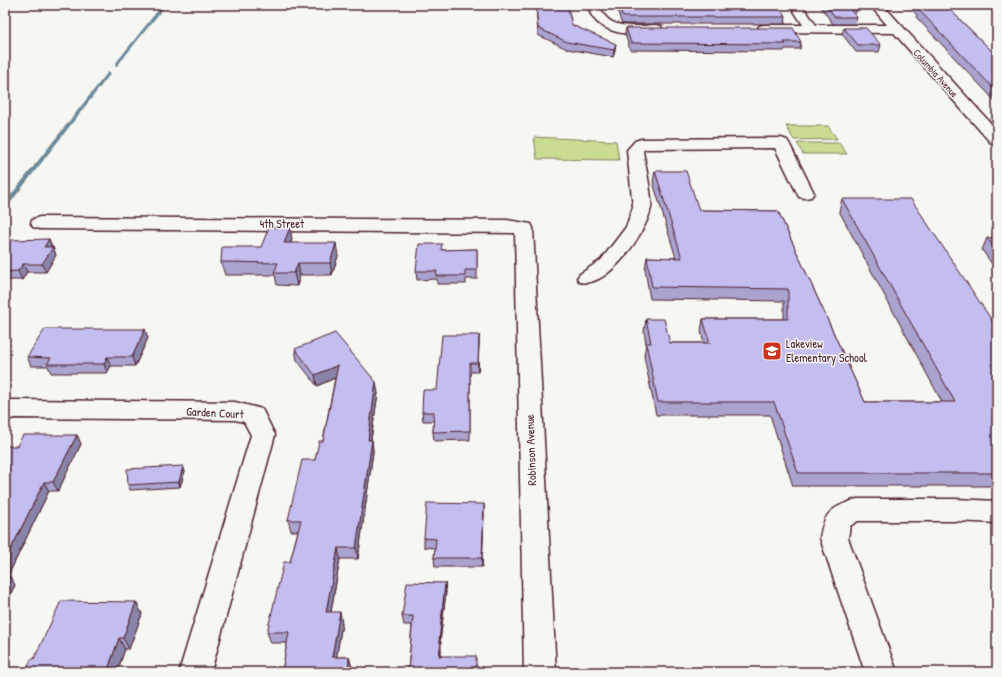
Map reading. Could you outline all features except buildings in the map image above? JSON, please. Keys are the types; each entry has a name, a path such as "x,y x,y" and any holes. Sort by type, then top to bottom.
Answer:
{"street":[{"path":"594,5 597,17 606,24 623,29 672,29"},
{"path":"796,5 812,29"},
{"name":"Columbia Avenue","path":"876,5 997,140"},
{"path":"754,29 897,29"},
{"path":"587,278 608,264 635,228 642,207 634,150 641,144 781,143 805,193"},
{"name":"4th Street","path":"40,223 507,226 524,228"},
{"name":"Robinson Avenue","path":"524,228 540,672"},
{"name":"Garden Court","path":"5,412 11,409 235,411 252,415 263,435 195,672"},
{"path":"881,672 834,538 836,523 842,514 857,510 955,510 997,512"}],"green space":[{"path":"786,126 828,126 837,139 794,140"},
{"path":"534,137 616,141 619,160 537,159"},
{"path":"797,143 839,143 847,154 803,154"}],"waterway":[{"path":"116,65 164,5"},
{"path":"9,201 109,73"}],"place":[{"name":"Lakeview Elementary School","path":"772,351"}]}
